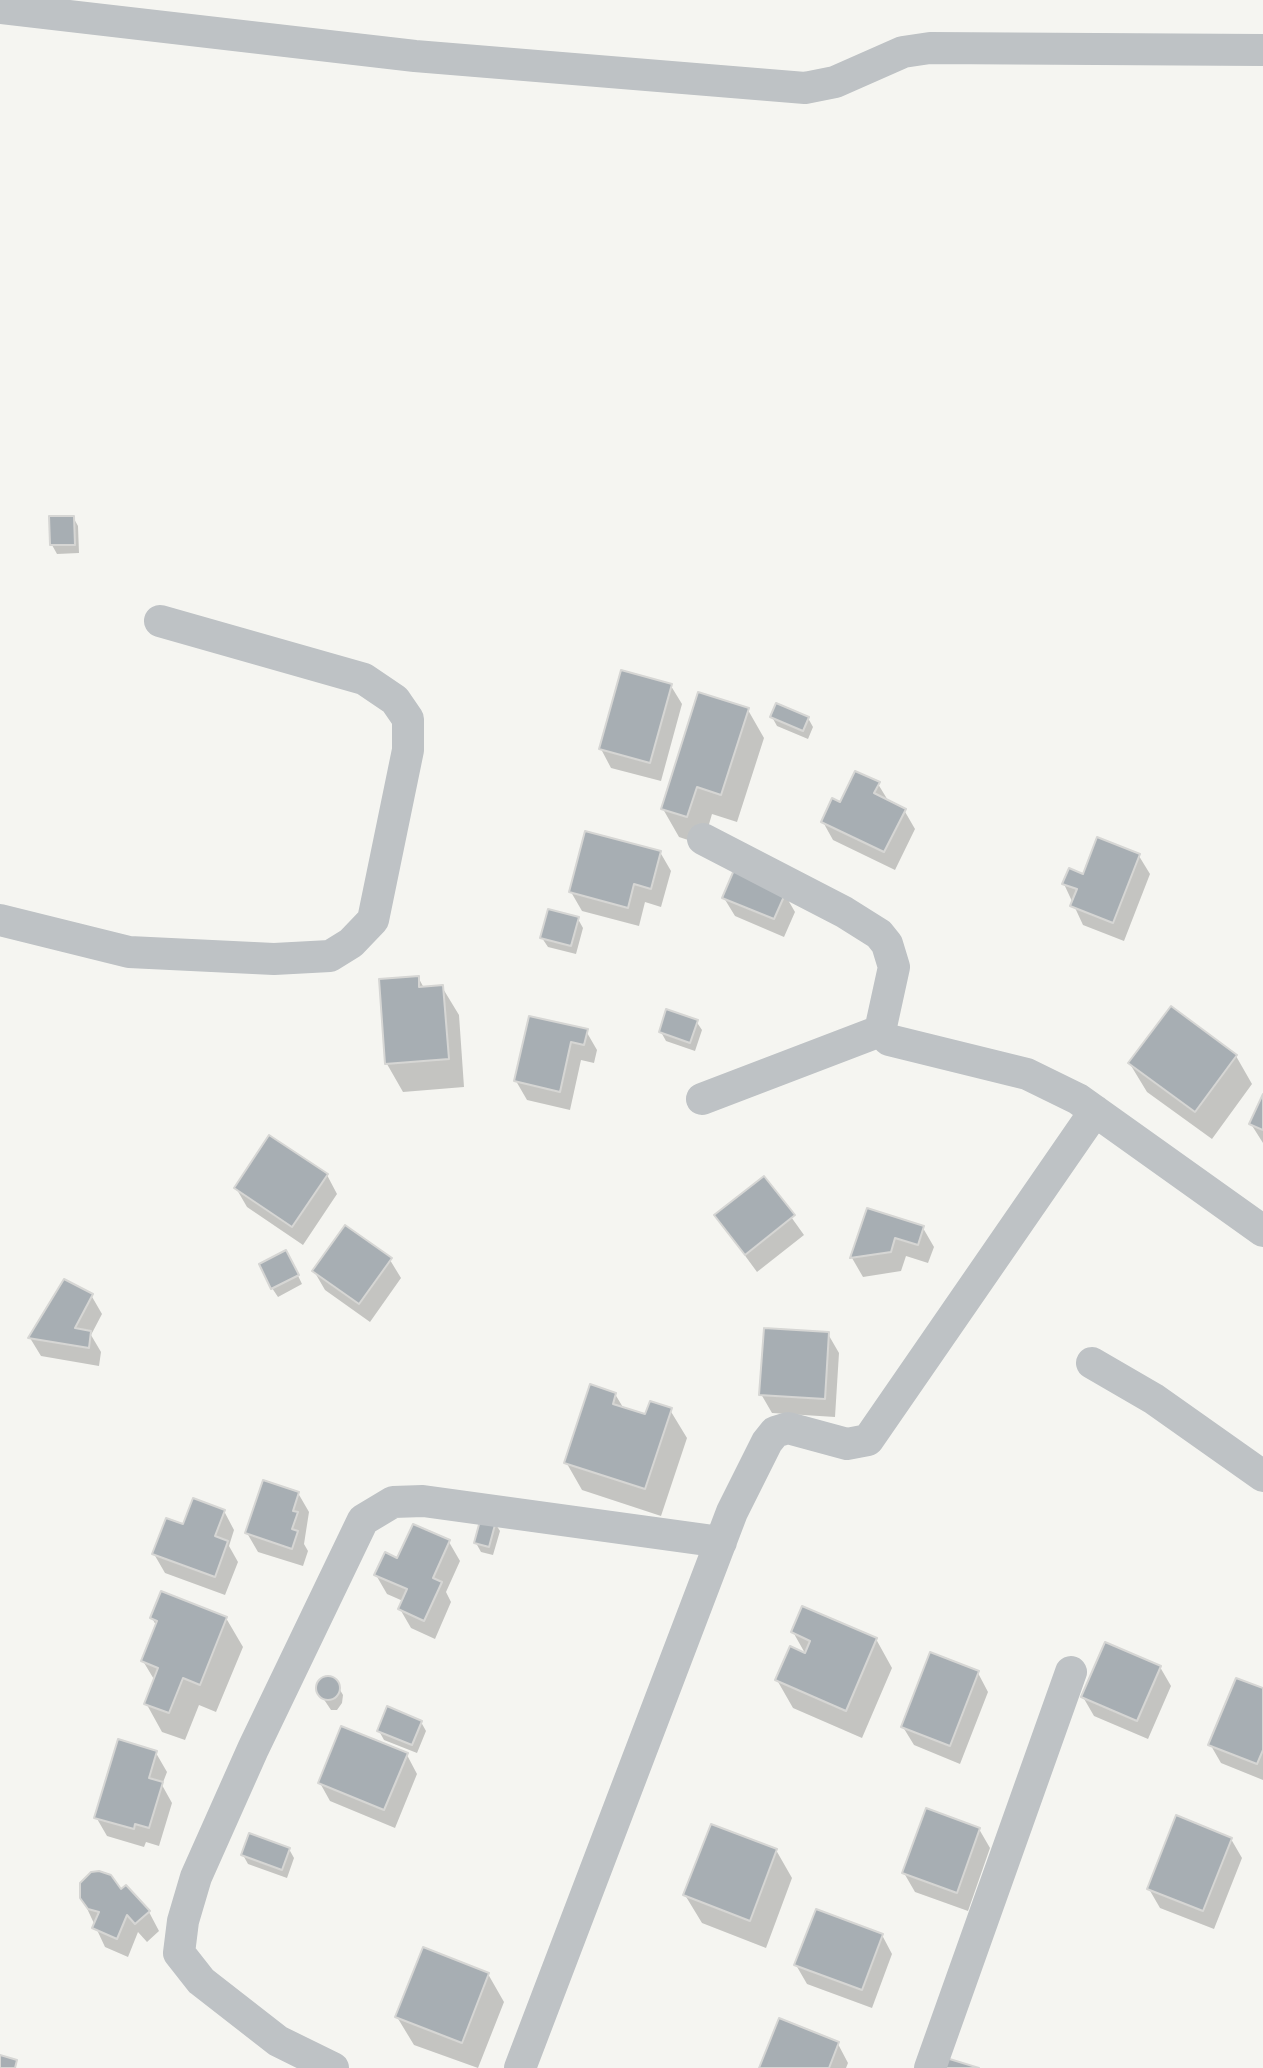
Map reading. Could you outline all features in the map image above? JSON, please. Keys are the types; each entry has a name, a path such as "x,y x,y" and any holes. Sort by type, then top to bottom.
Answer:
{"street":[{"path":"0,8 415,56 805,88 835,82 903,52 930,48 1263,50"},
{"path":"0,920 129,952 274,959 330,957 351,943 373,920 408,750 408,719 395,700 364,679 160,621"},
{"path":"703,839 854,918 879,934 887,944 894,967 880,1031"},
{"path":"702,1099 880,1031"},
{"path":"880,1031 889,1040 1027,1074 1078,1099 1263,1231"},
{"path":"520,2068 732,1512 775,1432 788,1428 847,1444 869,1440 1095,1111"},
{"path":"1092,1363 1154,1399 1263,1476"},
{"path":"332,2068 278,2041 201,1981 179,1954 183,1921 196,1877 253,1749 363,1520 393,1502 423,1501 721,1542"},
{"path":"930,2068 1071,1672"}],"building":[{"path":"49,516 74,516 75,545 50,545"},
{"path":"621,670 672,684 650,763 599,749"},
{"path":"698,692 749,708 721,795 697,787 687,817 661,809"},
{"path":"776,703 809,717 803,731 770,717"},
{"path":"855,771 880,782 874,793 906,809 884,852 821,822 832,798 840,802"},
{"path":"585,831 661,851 651,889 634,884 628,908 569,892"},
{"path":"1097,837 1140,854 1113,923 1070,906 1077,889 1062,884 1069,868 1083,874"},
{"path":"734,870 786,892 774,919 722,898"},
{"path":"548,909 579,917 571,946 540,938"},
{"path":"419,976 419,987 443,985 449,1059 385,1064 379,979"},
{"path":"1171,1006 1237,1055 1195,1112 1128,1063"},
{"path":"666,1009 698,1020 690,1043 659,1032"},
{"path":"529,1016 588,1029 584,1045 571,1042 560,1092 514,1081"},
{"path":"1263,1094 1263,1130 1249,1124"},
{"path":"269,1135 328,1174 292,1227 234,1188"},
{"path":"764,1176 795,1215 745,1255 714,1215"},
{"path":"867,1208 924,1226 918,1245 895,1238 891,1252 850,1258"},
{"path":"345,1225 392,1258 359,1304 312,1271"},
{"path":"286,1250 299,1275 271,1289 259,1264"},
{"path":"64,1279 93,1294 75,1328 91,1331 89,1348 28,1338"},
{"path":"764,1328 829,1332 825,1399 759,1395"},
{"path":"590,1384 616,1393 613,1404 645,1414 650,1401 672,1408 645,1489 564,1463"},
{"path":"263,1480 299,1492 293,1511 298,1512 292,1529 298,1531 292,1549 245,1533"},
{"path":"193,1498 225,1510 215,1536 228,1541 215,1577 152,1554 166,1518 183,1524"},
{"path":"481,1517 496,1521 489,1547 474,1543"},
{"path":"413,1524 450,1540 433,1578 442,1582 424,1621 398,1609 407,1589 374,1575 385,1552 397,1558"},
{"path":"161,1591 227,1617 200,1685 183,1678 169,1713 144,1704 158,1668 141,1661 157,1621 150,1618"},
{"path":"802,1606 877,1638 846,1711 775,1680 790,1646 805,1653 810,1641 791,1632"},
{"path":"1105,1642 1161,1666 1137,1721 1081,1697"},
{"path":"930,1652 979,1671 950,1746 901,1727"},
{"path":"328,1676 337,1679 340,1688 337,1697 328,1700 319,1697 316,1688 319,1679"},
{"path":"1236,1678 1263,1688 1263,1750 1257,1764 1208,1745"},
{"path":"387,1706 422,1721 412,1745 377,1731"},
{"path":"341,1726 408,1753 384,1810 318,1783"},
{"path":"118,1739 157,1751 149,1778 163,1782 149,1828 135,1824 134,1829 94,1818"},
{"path":"926,1808 980,1828 957,1893 902,1873"},
{"path":"1176,1815 1232,1838 1203,1911 1147,1889"},
{"path":"711,1824 777,1849 750,1921 683,1895"},
{"path":"249,1833 290,1848 282,1870 241,1855"},
{"path":"99,1871 111,1875 121,1889 126,1885 150,1911 135,1924 127,1915 117,1939 92,1928 99,1912 88,1909 80,1898 80,1883 91,1872"},
{"path":"816,1909 883,1934 862,1990 794,1965"},
{"path":"423,1947 489,1973 462,2043 395,2017"},
{"path":"779,2018 839,2042 829,2068 759,2068"},
{"path":"0,2055 17,2060 15,2068 0,2068"},
{"path":"943,2057 979,2068 940,2068"}]}
